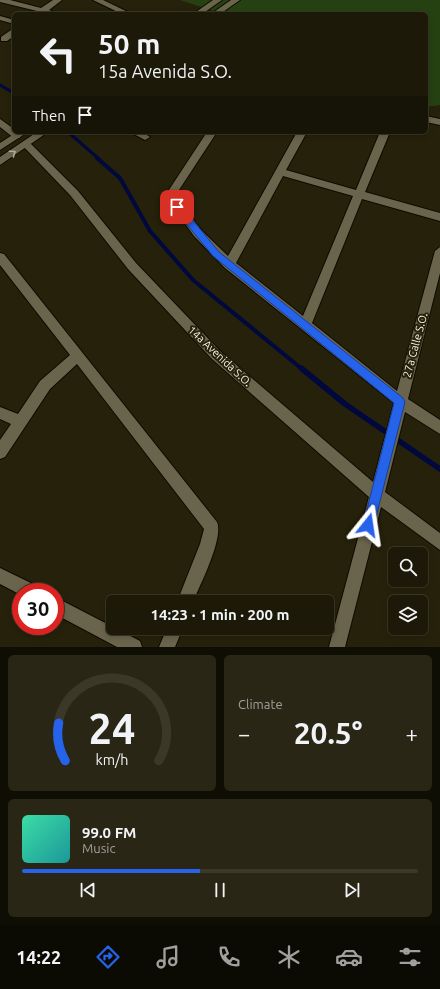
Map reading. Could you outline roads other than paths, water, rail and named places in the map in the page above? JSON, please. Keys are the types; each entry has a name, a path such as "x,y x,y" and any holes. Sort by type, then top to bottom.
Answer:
{"street":[{"path":"2,0 41,12 58,0"},
{"path":"97,0 118,12"},
{"path":"200,12 218,0"},
{"path":"218,12 236,0"},
{"path":"0,18 12,21"},
{"path":"4,39 12,33"},
{"path":"428,119 440,122"},
{"name":"14a Avenida S.O.","path":"0,122 12,130"},
{"path":"0,148 22,137 35,134"},
{"path":"139,134 146,137"},
{"path":"211,134 170,196 177,207 216,254 229,265 400,402 440,428"},
{"path":"229,265 301,134"},
{"path":"305,325 384,134"},
{"path":"0,162 22,137"},
{"name":"14a Avenida S.O.","path":"22,137 74,192 132,266 216,355 376,494 440,542"},
{"path":"280,172 440,217"},
{"name":"27a Calle S.O.","path":"337,647 440,251"},
{"path":"2,261 204,514 212,527 208,544 188,595"},
{"path":"0,452 19,421 45,385 78,356"},
{"path":"0,413 19,421"},
{"path":"0,576 14,583"},
{"path":"64,610 134,647"},
{"path":"167,647 172,635"}],"waterway":[{"path":"0,85 12,92"},
{"path":"70,134 99,159"},
{"path":"97,158 120,178 150,231 193,280 302,369"},
{"path":"301,368 345,404 440,469"}]}
